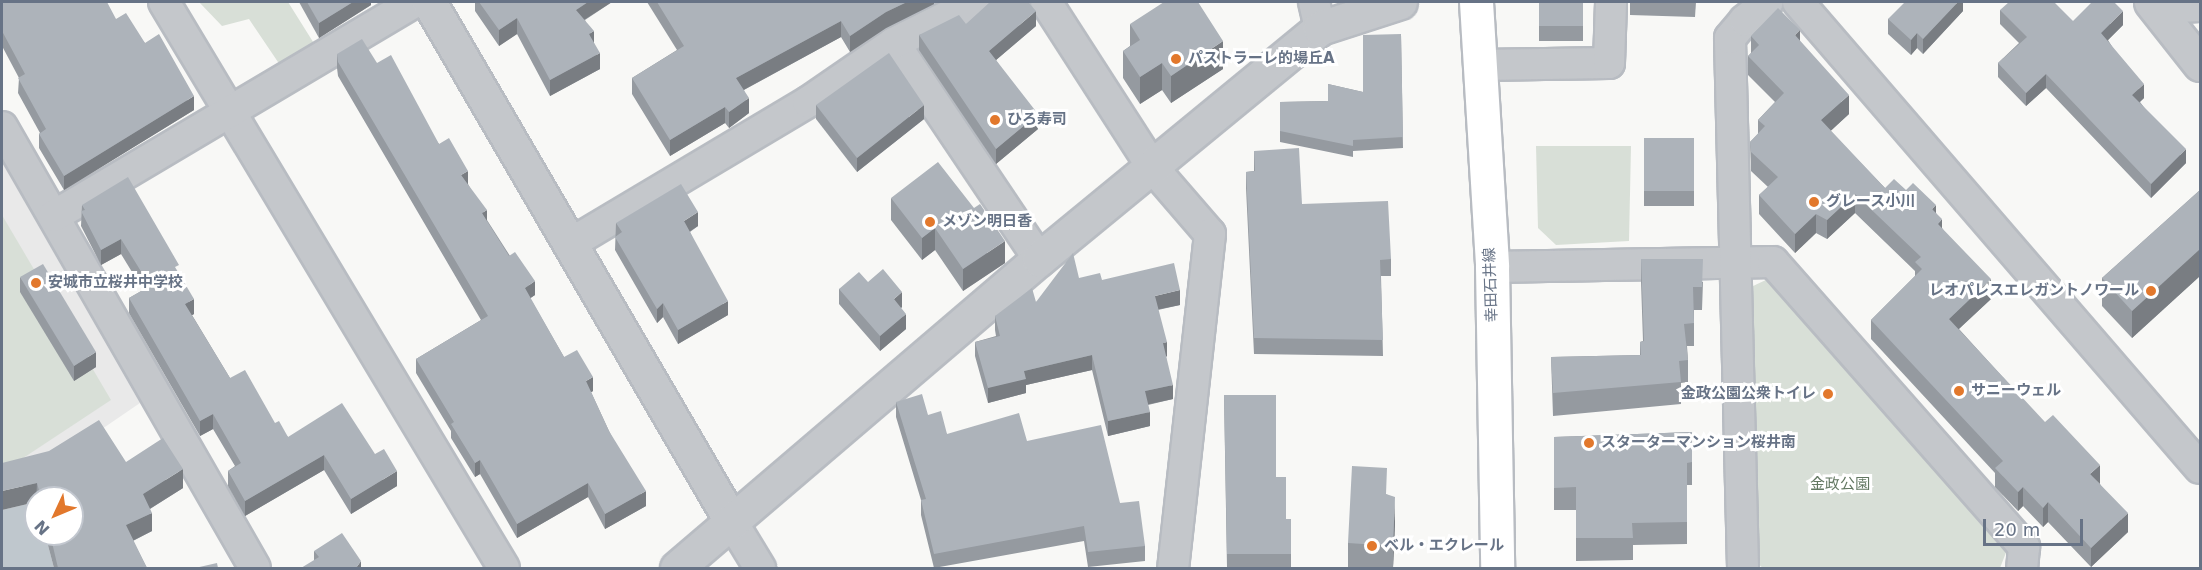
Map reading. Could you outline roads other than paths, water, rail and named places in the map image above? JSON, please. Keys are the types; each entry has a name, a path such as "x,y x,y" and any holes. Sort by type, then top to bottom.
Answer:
{"main road":[{"name":"幸田石井線","path":"1476,2 1492,267 1497,568"}],"street":[{"path":"164,2 504,568"},
{"path":"54,216 414,2"},
{"path":"429,2 760,568"},
{"path":"570,244 808,102 894,44 976,2"},
{"path":"1046,2 1154,168 1210,234 1173,568"},
{"path":"677,568 1039,259 1154,168 1317,15 1400,2"},
{"path":"1480,65 1609,63 1611,2"},
{"path":"1743,568 1730,38 1745,20 1768,2"},
{"path":"1798,2 2200,468"},
{"path":"2153,4 2200,6"},
{"path":"2153,4 2200,64"},
{"path":"894,44 1039,259"},
{"path":"2,127 255,568"},
{"path":"1492,267 1773,262 2024,547 2022,568"}],"place":[{"name":"パストラーレ的場丘A","path":"1176,59"},
{"name":"ひろ寿司","path":"995,120"},
{"name":"グレース小川","path":"1814,202"},
{"name":"メゾン明日香","path":"930,222"},
{"name":"安城市立桜井中学校","path":"36,283"},
{"name":"レオパレスエレガントノワール","path":"2151,291"},
{"name":"サニーウェル","path":"1959,391"},
{"name":"金政公園公衆トイレ","path":"1828,394"},
{"name":"スターターマンション桜井南","path":"1589,443"},
{"name":"ベル・エクレール","path":"1372,546"}],"park label":[{"name":"金政公園","path":"1840,485"}]}
